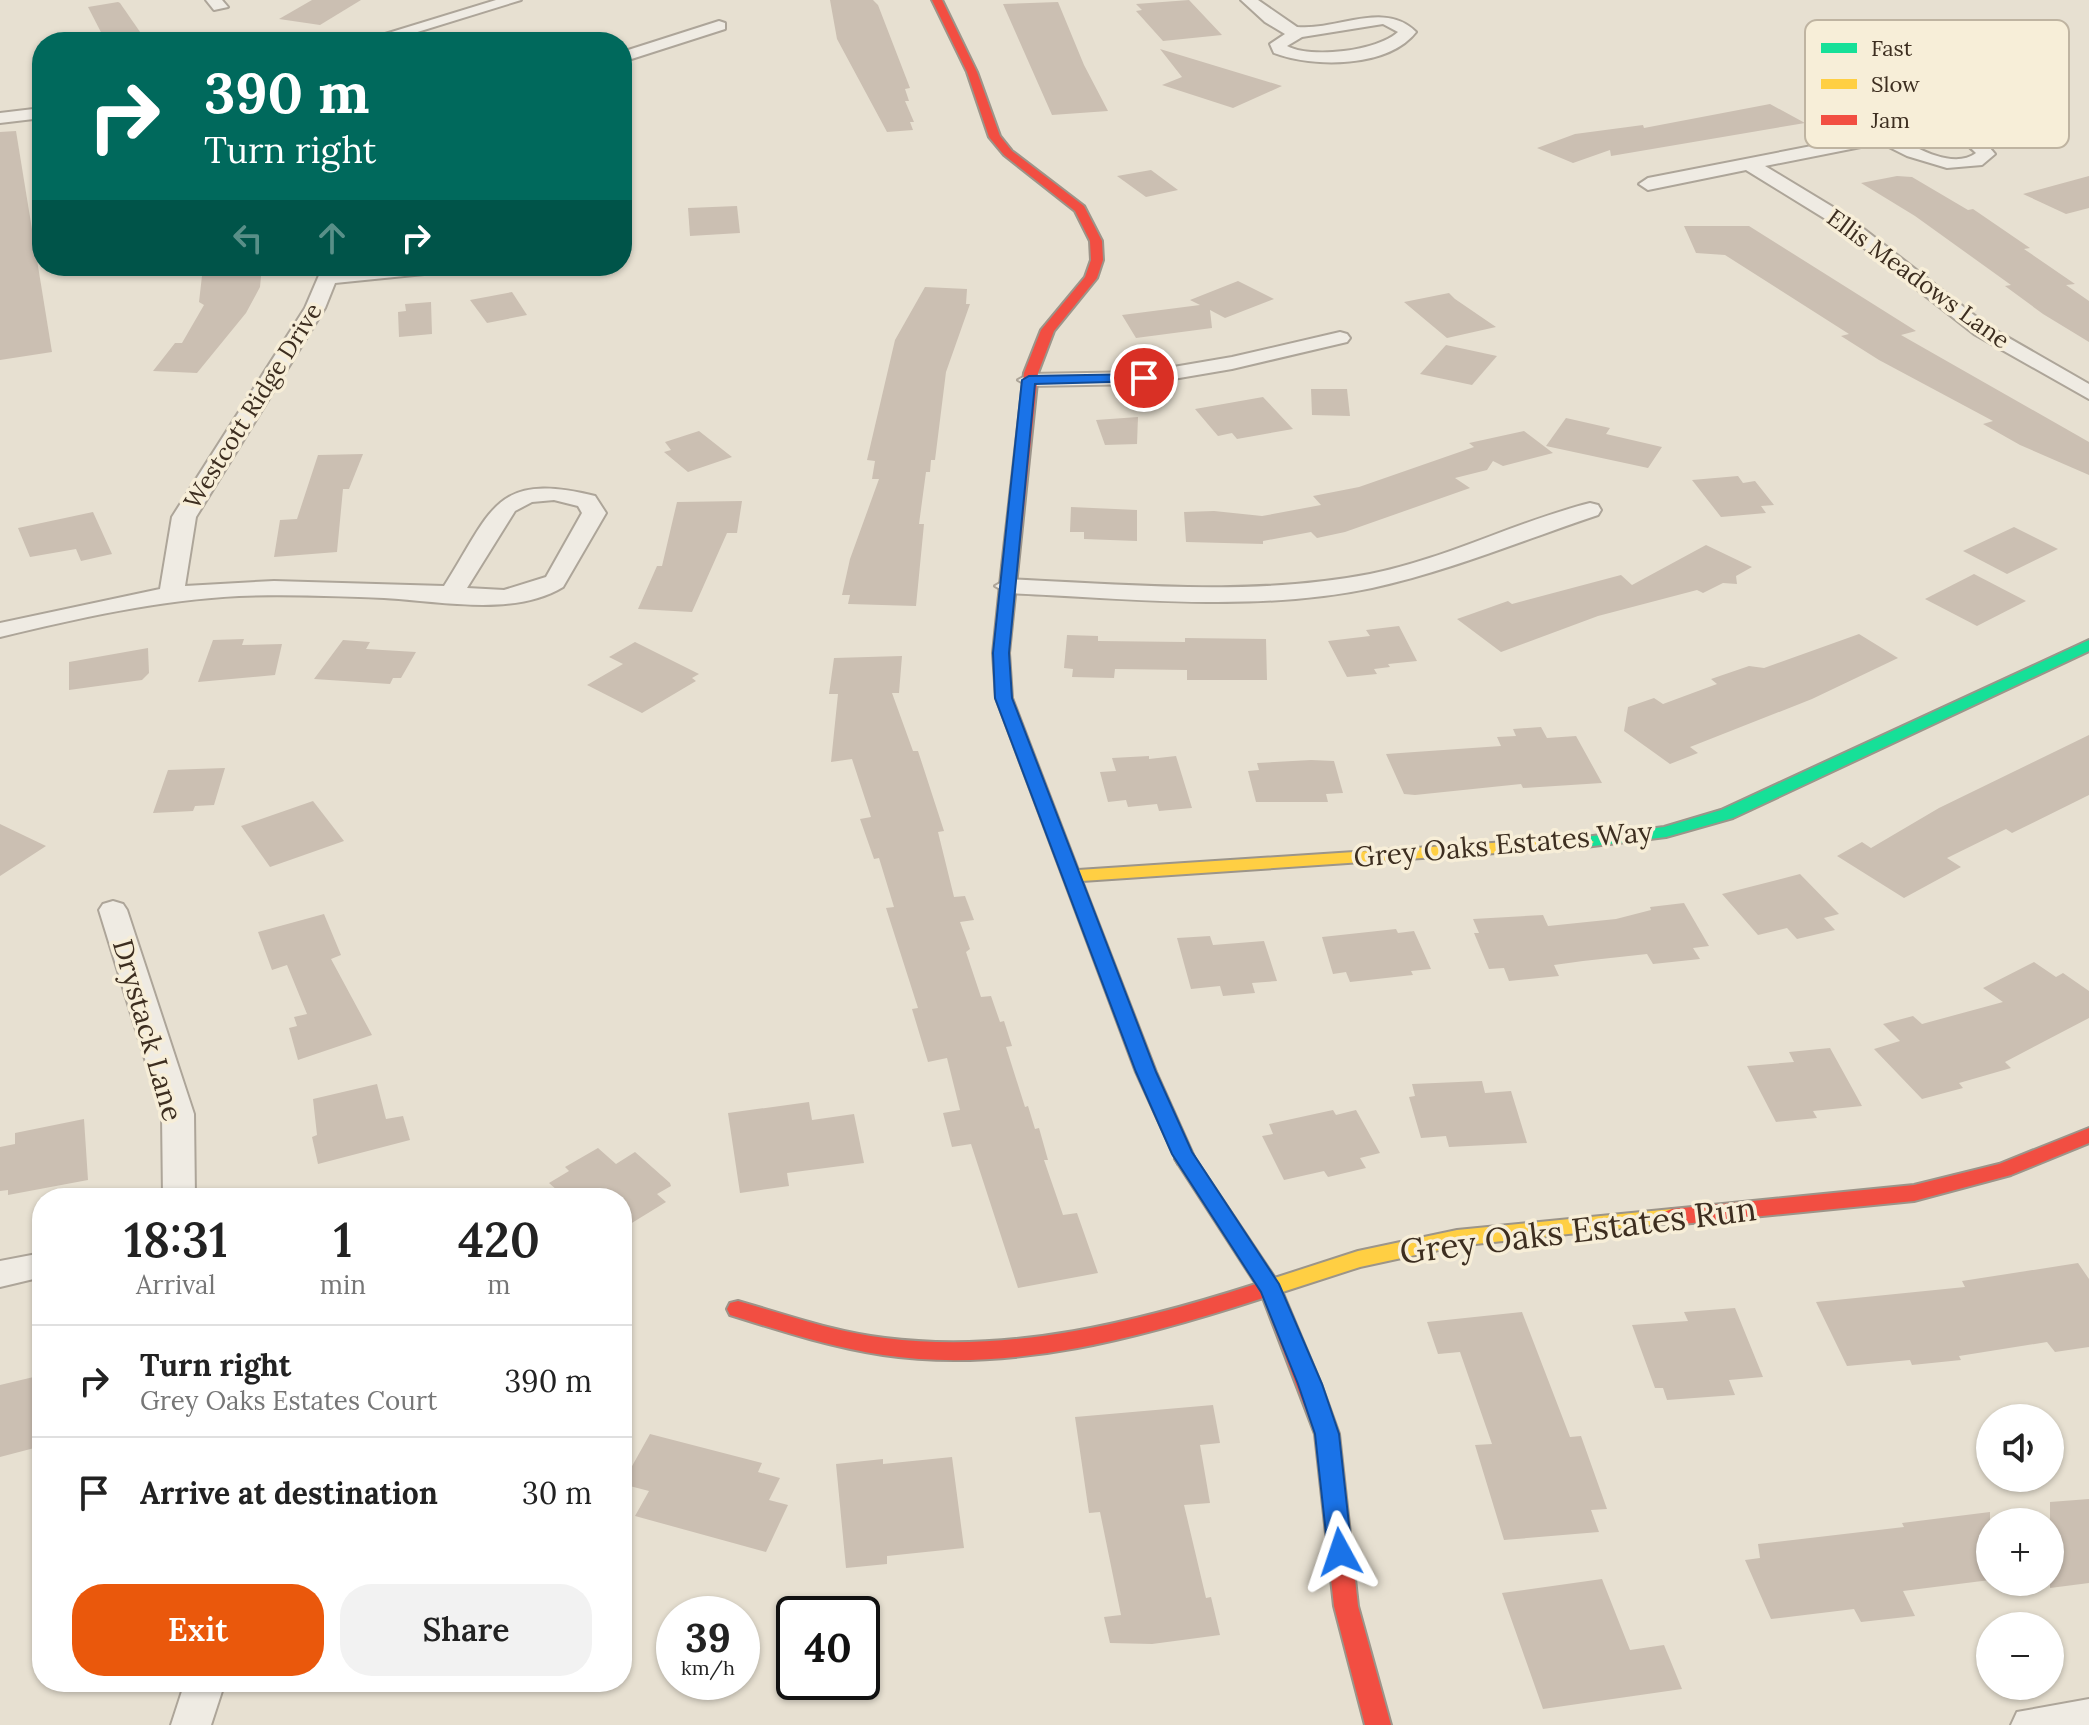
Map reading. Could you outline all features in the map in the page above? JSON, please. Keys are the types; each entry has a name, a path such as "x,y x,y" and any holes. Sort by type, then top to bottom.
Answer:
{"street":[{"path":"402,32 513,0"},
{"path":"937,0 977,83 984,118 993,135 1007,153 1065,194 1086,217 1095,238 1097,262 1093,271 1041,343 1029,380 1001,653 1004,698 1146,1072 1182,1154 1271,1290 1327,1434 1346,1606 1378,1725"},
{"path":"1249,0 1279,24 1298,33 1366,20 1394,23 1408,32 1397,42 1320,59 1288,55 1280,50 1278,44 1298,33"},
{"path":"632,54 719,26"},
{"path":"0,118 32,114"},
{"path":"1648,184 1825,148"},
{"path":"1904,148 1920,156 1946,162 1979,160 1986,154 1981,148"},
{"name":"Ellis Meadows Lane","path":"1748,163 1839,219 1981,330 2089,393"},
{"name":"Westcott Ridge Drive","path":"171,595 184,517 330,276"},
{"path":"1029,380 1144,378 1232,363 1340,338"},
{"path":"0,630 63,614 171,595 324,589 504,597 545,588 555,582 594,513 592,507 578,497 554,493 527,496 506,506 451,594"},
{"path":"1007,586 1275,591 1341,586 1388,577 1590,510"},
{"name":"Grey Oaks Estates Way","path":"1070,876 1591,842 1666,832 1727,814 2089,645"},
{"name":"Drystack Lane","path":"113,910 178,1114 179,1188"},
{"name":"Grey Oaks Estates Run","path":"738,1309 832,1337 953,1350 1025,1347 1099,1336 1173,1320 1358,1259 1457,1238 1914,1193 1976,1181 2032,1163 2089,1135"},
{"path":"0,1274 32,1267"},
{"path":"191,1725 202,1692"},
{"path":"2031,1725 2089,1717"}],"building":[{"path":"312,0 361,0 320,25 279,19"},
{"path":"830,0 873,0 878,5 910,88 905,89 909,101 905,101 914,122 910,122 913,130 887,132 837,39"},
{"path":"1189,0 1222,35 1163,41 1136,11 1142,10 1136,4"},
{"path":"118,2 140,32 101,32 88,7"},
{"path":"1058,2 1084,65 1108,111 1052,115 1003,4"},
{"path":"1160,49 1282,86 1233,108 1162,85 1182,77"},
{"path":"1770,104 1805,123 1611,156 1610,150 1573,163 1537,148 1575,134 1643,125 1644,128"},
{"path":"16,131 32,229 32,276 40,276 52,352 0,360 0,132"},
{"path":"1151,170 1178,190 1146,197 1117,176"},
{"path":"1897,176 1912,177 1968,210 1973,209 2075,284 2066,285 2089,301 2089,342 2043,314 2005,286 2011,285 1915,216 1861,183"},
{"path":"2089,176 2089,208 2066,214 2023,194"},
{"path":"737,206 740,233 690,236 688,208"},
{"path":"1684,226 1749,226 1916,331 1901,335 2089,442 2089,475 2020,445 1983,424 1993,421 1879,360 1841,336 1849,334 1725,255 1696,253"},
{"path":"202,276 261,276 260,287 246,313 197,373 153,371 175,343 182,343 204,305 199,302"},
{"path":"1238,281 1274,299 1225,318 1210,310 1212,328 1136,338 1122,315 1200,305 1190,300"},
{"path":"925,287 967,289 966,304 970,304 946,372 935,460 931,460 930,472 926,472 919,524 924,524 916,606 848,604 850,595 842,595 850,559 879,479 872,479 875,461 867,460 895,340"},
{"path":"512,292 527,315 487,323 470,300"},
{"path":"1449,293 1496,327 1447,338 1404,302"},
{"path":"431,302 432,334 399,337 398,312 406,311 405,304"},
{"path":"1446,345 1497,356 1472,385 1420,374"},
{"path":"1311,389 1347,389 1350,416 1312,415"},
{"path":"1263,397 1293,429 1237,439 1232,433 1218,436 1195,409"},
{"path":"1138,417 1137,444 1105,445 1096,420"},
{"path":"1566,418 1610,428 1606,434 1662,447 1648,468 1546,446"},
{"path":"699,431 732,457 688,472 664,452 671,450 665,442"},
{"path":"1524,431 1553,453 1503,466 1493,461 1487,470 1455,478 1470,488 1345,532 1317,538 1311,532 1263,541 1263,544 1186,542 1184,512 1214,511 1262,516 1321,505 1313,496 1359,487 1474,447 1469,443"},
{"path":"363,454 349,489 343,489 337,552 274,557 280,520 297,519 318,455"},
{"path":"1738,476 1743,483 1755,481 1774,505 1761,506 1766,513 1721,517 1692,480"},
{"path":"742,501 737,533 727,533 692,612 638,609 657,566 662,566 677,502"},
{"path":"1071,507 1137,510 1137,541 1084,539 1084,532 1070,532"},
{"path":"93,512 112,554 81,561 76,549 30,557 18,528"},
{"path":"2014,527 2058,549 2007,574 1963,551"},
{"path":"1706,545 1752,567 1736,576 1737,584 1723,583 1703,593 1697,590 1598,616 1501,652 1457,619 1508,601 1512,604 1621,575 1632,585"},
{"path":"1974,574 2026,601 1977,626 1925,599"},
{"path":"1399,626 1417,661 1388,664 1390,667 1374,669 1377,674 1347,677 1328,641 1370,636 1366,630"},
{"path":"1859,634 1898,658 1812,699 1690,747 1698,753 1670,764 1624,731 1628,707 1654,698 1663,704 1717,684 1711,679 1749,666 1764,668"},
{"path":"1067,635 1098,636 1098,641 1266,639 1267,680 1187,680 1187,670 1115,669 1114,678 1072,677 1073,669 1064,668"},
{"path":"244,639 242,645 282,644 275,675 198,682 213,640"},
{"path":"343,640 370,642 366,649 416,652 401,678 393,678 390,684 314,679"},
{"path":"635,642 699,674 692,678 696,681 642,713 587,685 623,664 609,657"},
{"path":"148,648 149,673 142,680 69,690 69,662"},
{"path":"902,656 899,693 892,693 913,751 918,751 944,831 938,832 954,897 965,896 974,920 960,922 970,949 966,952 981,997 991,996 1000,1022 1004,1021 1012,1046 1006,1047 1025,1107 1028,1106 1035,1129 1039,1128 1048,1160 1044,1160 1063,1215 1077,1213 1098,1273 1018,1288 971,1144 952,1147 943,1113 960,1110 947,1058 928,1062 912,1009 918,1008 886,908 894,907 879,858 874,859 860,819 871,817 852,759 831,762 838,694 829,694 834,658"},
{"path":"1541,727 1547,738 1576,736 1602,783 1523,788 1521,784 1404,794 1386,754 1501,746 1497,737 1516,736 1513,729"},
{"path":"2089,735 2089,795 2012,833 2006,829 1947,858 1961,867 1904,898 1837,856 1862,842 1871,848 1939,808"},
{"path":"1149,756 1149,759 1176,756 1192,808 1159,811 1157,804 1128,807 1126,800 1108,802 1100,772 1116,771 1112,758"},
{"path":"1334,761 1343,793 1326,794 1328,802 1256,802 1248,771 1259,770 1257,763"},
{"path":"225,768 214,805 195,806 193,811 153,813 168,770"},
{"path":"313,801 344,841 270,867 241,826"},
{"path":"0,824 46,846 0,876"},
{"path":"1800,874 1839,914 1824,918 1835,930 1797,939 1787,928 1758,935 1722,894"},
{"path":"1684,903 1709,946 1693,948 1700,959 1653,964 1647,954 1583,961 1554,965 1559,976 1509,981 1504,968 1489,969 1474,933 1479,933 1473,919 1543,915 1548,926 1616,919 1651,910 1650,907"},
{"path":"324,914 341,955 331,959 372,1035 298,1060 289,1028 297,1026 294,1017 307,1014 287,965 272,970 258,932"},
{"path":"1396,929 1398,933 1414,931 1431,969 1411,971 1413,975 1350,982 1346,972 1333,974 1322,937"},
{"path":"1210,936 1213,945 1264,941 1277,981 1252,983 1255,993 1223,996 1220,986 1191,989 1177,938"},
{"path":"2034,962 2056,977 2063,973 2089,991 2089,1018 2005,1062 2011,1068 1959,1083 1963,1088 1922,1099 1874,1049 1900,1041 1883,1024 1913,1016 1922,1024 2003,1002 1983,988"},
{"path":"1830,1048 1862,1106 1813,1111 1817,1118 1776,1122 1747,1066 1794,1062 1789,1052"},
{"path":"1482,1081 1485,1093 1511,1091 1527,1143 1449,1147 1446,1136 1421,1138 1409,1097 1415,1096 1412,1084"},
{"path":"377,1084 386,1119 403,1116 410,1140 318,1164 312,1137 317,1135 313,1099"},
{"path":"809,1102 812,1120 854,1114 864,1163 787,1173 789,1186 740,1193 728,1113"},
{"path":"1333,1110 1336,1115 1356,1110 1380,1153 1360,1158 1366,1168 1328,1177 1324,1171 1284,1180 1262,1136 1273,1134 1269,1124"},
{"path":"84,1119 88,1180 32,1188 8,1195 8,1190 0,1191 0,1147 15,1144 15,1133"},
{"path":"598,1148 616,1164 635,1152 671,1186 657,1194 666,1202 632,1223 632,1188 555,1188 549,1183 569,1171 565,1167"},
{"path":"2078,1263 2089,1279 2089,1347 2055,1352 2047,1342 1959,1356 1961,1360 1912,1365 1910,1360 1847,1366 1816,1302 1965,1287 1962,1281"},
{"path":"1735,1308 1763,1377 1729,1380 1735,1395 1667,1400 1663,1388 1655,1388 1632,1325 1688,1321 1684,1312"},
{"path":"1522,1312 1570,1437 1581,1436 1607,1509 1591,1510 1599,1532 1504,1540 1475,1445 1492,1444 1460,1352 1438,1354 1427,1322"},
{"path":"32,1377 32,1449 0,1457 0,1385"},
{"path":"1213,1405 1220,1443 1200,1445 1210,1503 1184,1505 1206,1598 1211,1597 1220,1635 1152,1644 1110,1643 1104,1617 1121,1615 1100,1512 1089,1513 1075,1417"},
{"path":"650,1434 762,1463 758,1472 780,1478 769,1500 788,1505 766,1552 635,1516 649,1491 632,1487 632,1466"},
{"path":"952,1457 964,1548 887,1556 887,1564 846,1568 836,1464 883,1459 883,1464"},
{"path":"2089,1499 2089,1583 2064,1586 2064,1508 2050,1508 2050,1502"},
{"path":"1976,1514 1976,1582 1903,1591 1915,1616 1861,1622 1854,1609 1771,1619 1745,1560 1760,1558 1758,1544 1904,1527 1902,1523"},
{"path":"1602,1579 1630,1650 1664,1645 1682,1689 1543,1709 1502,1593"}],"traffic: fast":[{"path":"1585,842 1666,832 1727,814 2089,645"}],"traffic: slow":[{"path":"1010,566 1001,653 1004,698 1146,1072 1185,1159"},
{"path":"1070,876 1585,842"},
{"path":"1267,1289 1358,1259 1457,1238 1672,1217"}],"traffic: jam":[{"path":"937,0 972,72 995,137 1008,153 1080,209 1096,241 1097,260 1091,278 1048,330 1031,373 1010,566"},
{"path":"1672,1217 1914,1193 2004,1170 2089,1135"},
{"path":"1185,1159 1271,1290 1310,1384 1327,1434 1346,1606 1378,1725"},
{"path":"738,1309 831,1337 886,1347 996,1349 1107,1333 1161,1321 1267,1289"}],"route":[{"path":"1144,378 1029,380 1000,676 1004,698 1036,787 1146,1072 1182,1154 1271,1290 1310,1384 1327,1434 1340,1552"}]}
